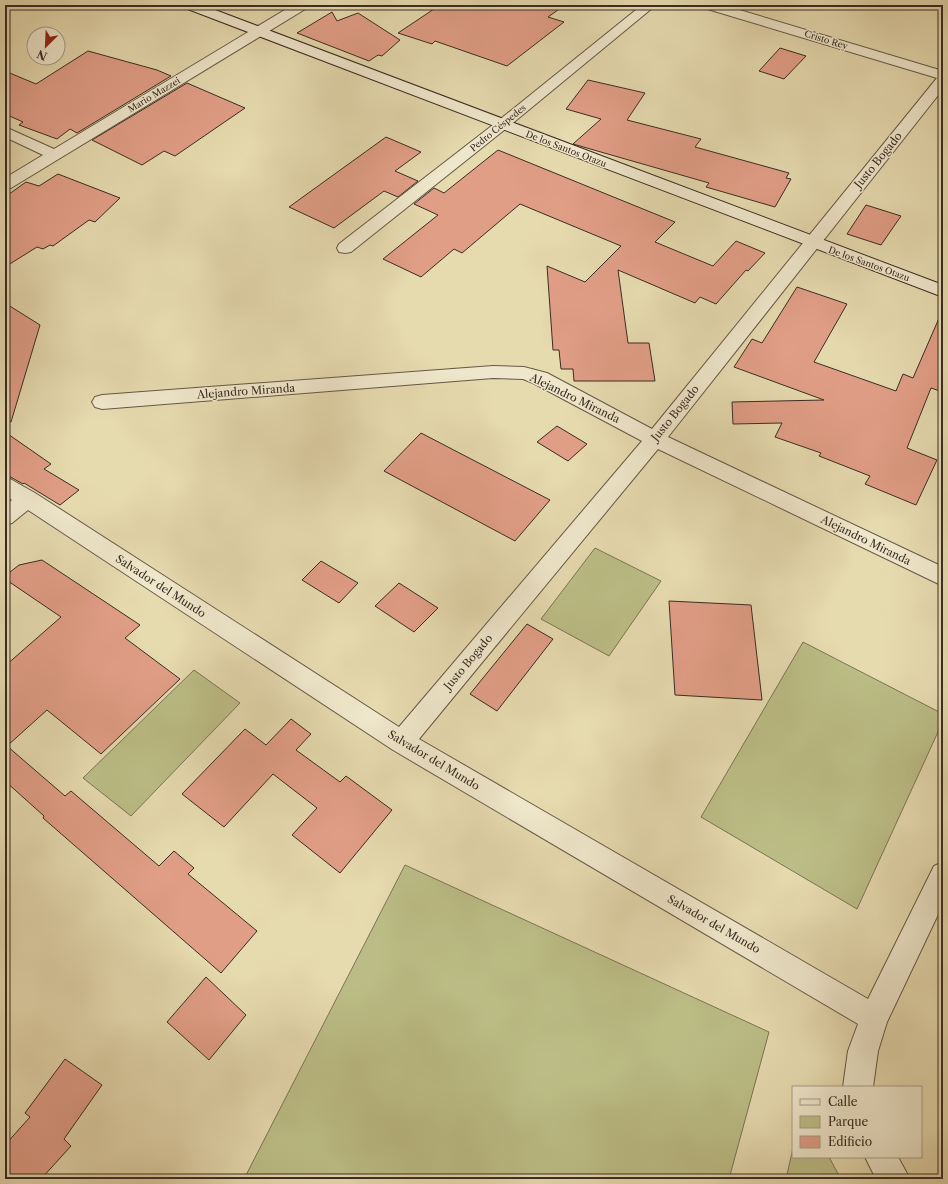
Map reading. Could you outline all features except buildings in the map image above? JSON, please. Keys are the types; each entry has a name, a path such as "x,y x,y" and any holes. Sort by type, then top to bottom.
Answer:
{"street":[{"name":"De los Santos Otazu","path":"190,5 257,32 943,291"},
{"name":"Mario Mazzei","path":"5,185 302,5"},
{"name":"Pedro Céspedes","path":"345,248 503,124 650,5"},
{"name":"Cristo Rey","path":"709,5 943,75"},
{"name":"Justo Bogado","path":"402,742 655,438 811,242 943,80"},
{"path":"5,132 56,155"},
{"name":"Alejandro Miranda","path":"102,402 494,372 524,373 540,378 655,438 943,577"},
{"name":"Salvador del Mundo","path":"5,485 402,742 874,1018"},
{"path":"5,517 28,499"},
{"path":"858,1086 864,1051 874,1018 943,875"},
{"path":"881,1158 894,1179"}],"green space":[{"path":"595,548 661,581 609,656 541,619"},
{"path":"803,642 943,714 943,721 857,909 701,817"},
{"path":"194,670 240,703 131,816 83,778"},
{"path":"405,865 769,1032 729,1179 244,1179"},
{"path":"792,1152 792,1158 830,1158 841,1179 786,1179"}]}
